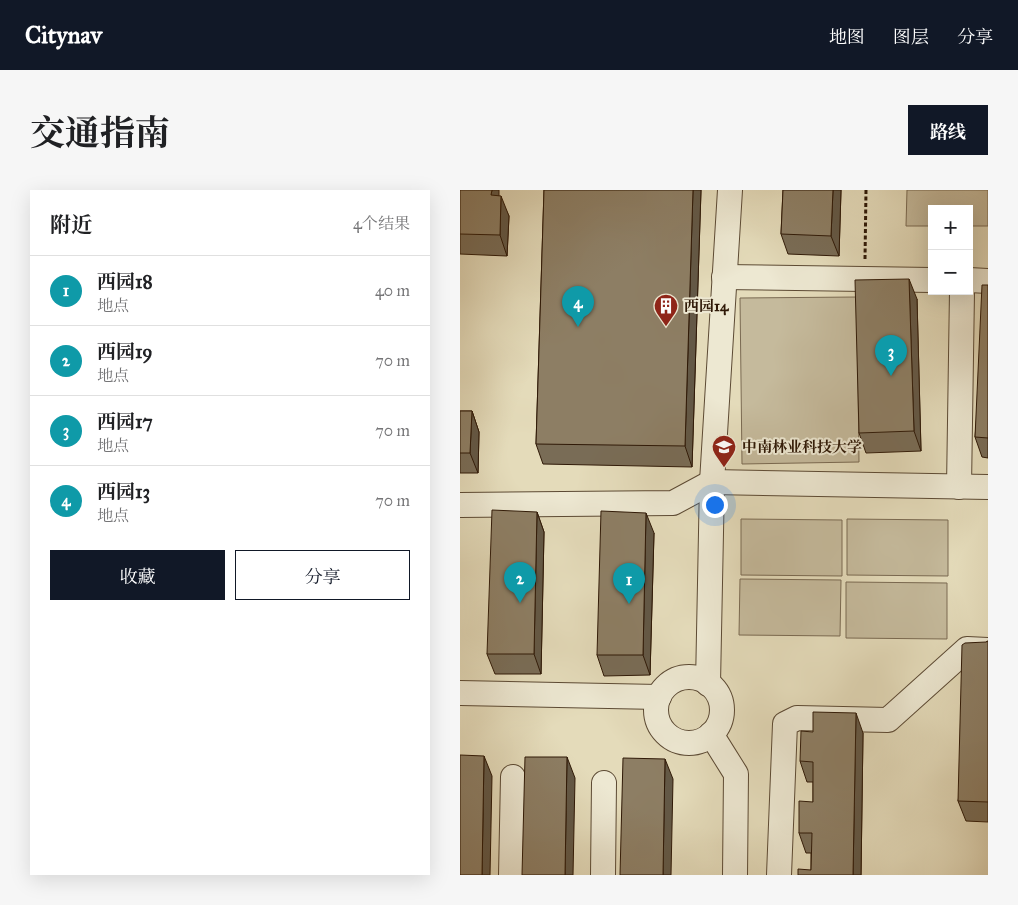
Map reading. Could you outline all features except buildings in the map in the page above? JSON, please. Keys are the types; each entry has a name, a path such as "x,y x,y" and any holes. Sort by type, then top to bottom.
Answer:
{"street":[{"path":"708,684 712,482 730,190"},
{"path":"724,277 928,280"},
{"path":"973,280 988,281"},
{"path":"958,487 962,295"},
{"path":"460,505 673,503 712,482 988,487"},
{"path":"779,875 785,724 797,718 888,720 967,649 988,650"},
{"path":"686,677 698,678 716,692 721,703 721,715 718,725 711,734 702,740 692,743 681,742 671,738 663,730 658,720 656,708 659,697 665,687 675,680 686,677"},
{"path":"460,693 659,697"},
{"path":"711,734 736,774 735,875"},
{"path":"511,875 514,777"},
{"path":"603,875 604,783"}],"path":[{"path":"865,279 866,190"}],"shaded area":[{"path":"907,190 988,190 988,226 973,226 973,205 928,205 928,226 906,226"},
{"path":"857,297 859,462 742,464 740,298"},
{"path":"741,519 842,520 842,576 741,575"},
{"path":"847,519 948,520 948,576 847,575"},
{"path":"740,579 841,580 840,636 739,635"},
{"path":"846,582 947,583 947,639 846,638"}],"place":[{"name":"西园13","path":"578,327"},
{"name":"西园14","path":"666,327"},
{"name":"西园17","path":"891,376"},
{"name":"中南林业科技大学","path":"724,468"},
{"name":"西园19","path":"520,603"},
{"name":"西园18","path":"629,604"}]}
